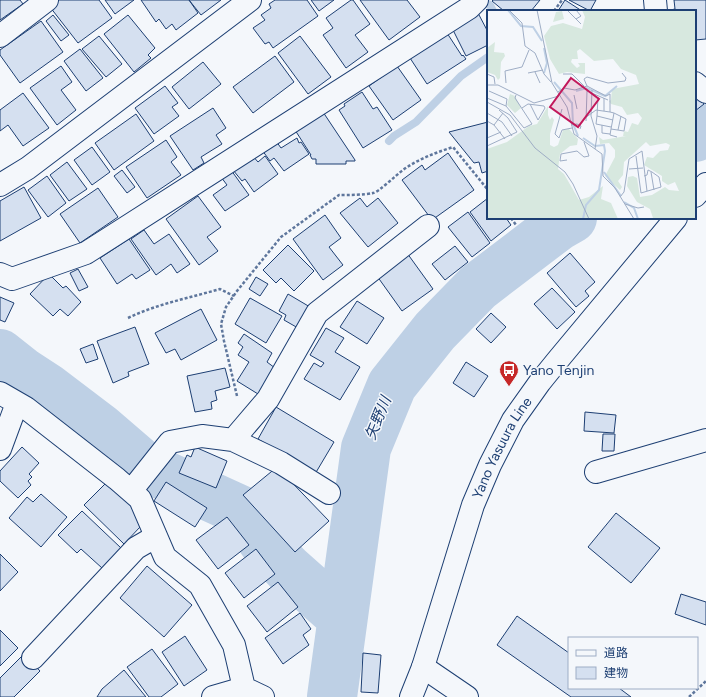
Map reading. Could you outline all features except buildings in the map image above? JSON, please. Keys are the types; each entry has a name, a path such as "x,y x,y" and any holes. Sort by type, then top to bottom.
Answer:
{"street":[{"path":"0,36 47,0"},
{"path":"0,185 28,168 250,0"},
{"path":"655,0 656,10"},
{"path":"0,274 12,279 86,253 468,2"},
{"path":"696,84 706,92"},
{"path":"696,195 706,184"},
{"name":"Yano Yasuura Line","path":"411,697 422,667 473,505 490,465 514,420 540,382 675,219"},
{"path":"238,434 268,399 317,313 428,226"},
{"path":"0,449 9,398 140,499 164,557 200,585 234,646 254,692 213,697"},
{"path":"131,491 170,442 202,436 238,434 281,463 329,492"},
{"path":"596,472 706,440"},
{"path":"33,658 136,548 155,537"},
{"path":"422,667 467,697"}],"path":[{"path":"555,10 562,0"},
{"path":"238,434 239,405 221,324 226,307 281,237 339,195 375,193 403,170 416,162 432,154 453,147 487,189"},
{"path":"511,219 516,225"},
{"path":"128,318 157,307 220,289 234,296"},
{"path":"698,689 706,681"},
{"path":"689,697 698,689"}],"waterway":[{"path":"481,0 490,5 492,10"},
{"path":"389,141 394,136 416,122 461,76 487,58"},
{"name":"矢野川","path":"696,136 706,129"},
{"name":"矢野川","path":"332,697 366,448 392,385 435,331 478,287 558,226 570,219"},
{"path":"0,354 101,429 137,460"},
{"path":"163,475 242,511 267,547 288,569 342,617"}],"place":[{"name":"Yano Tenjin","path":"509,387"}]}
